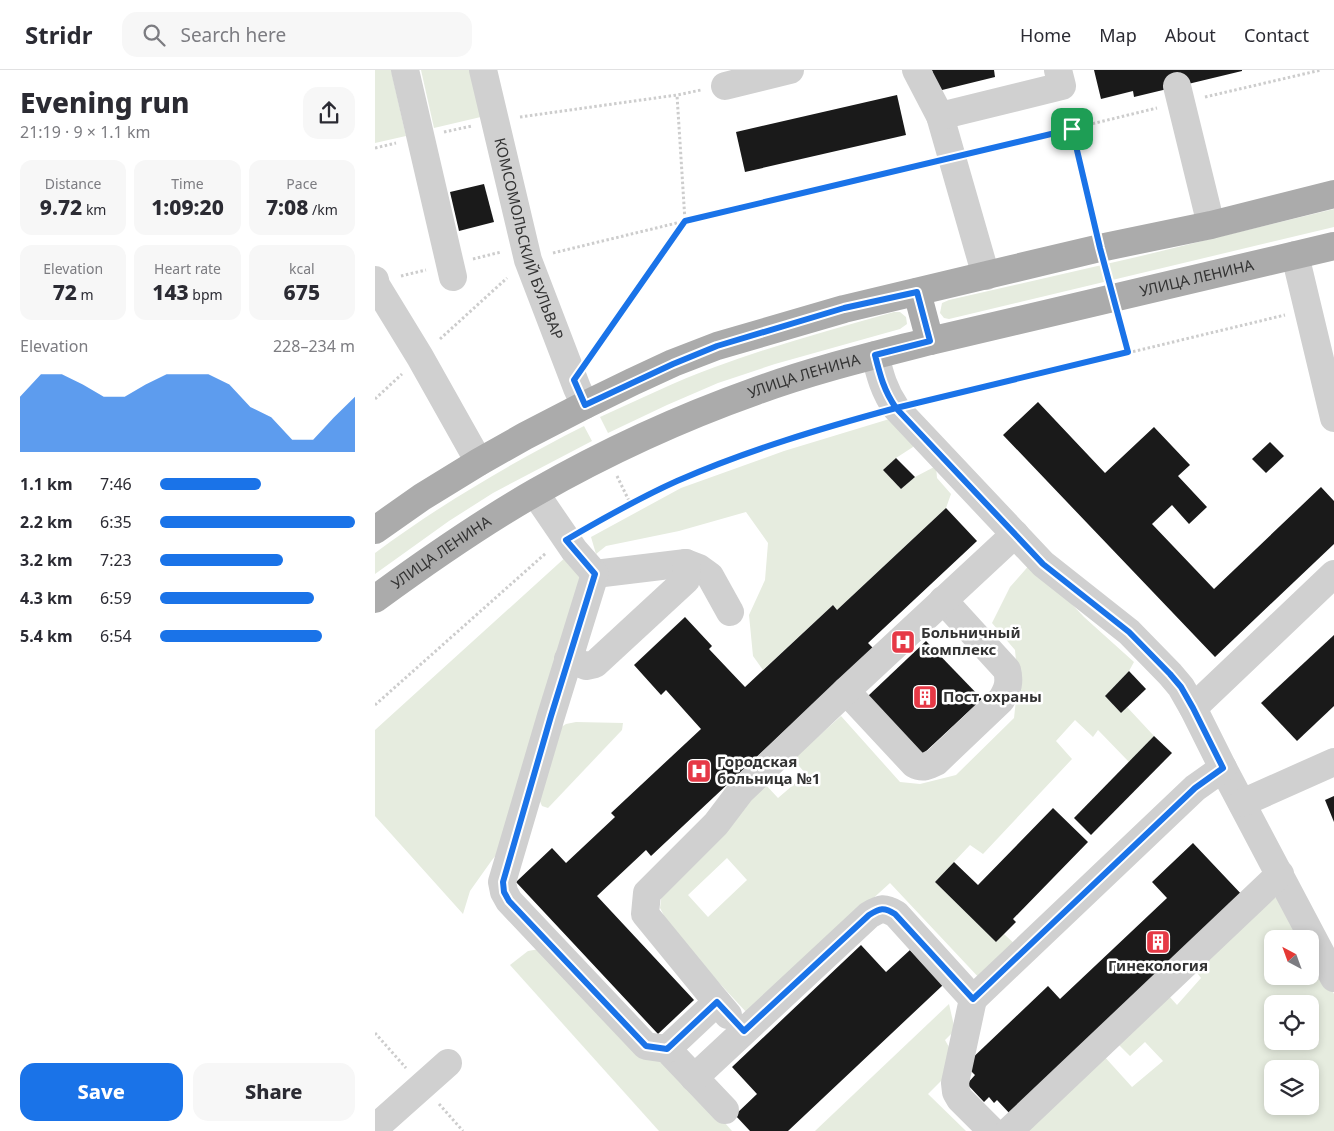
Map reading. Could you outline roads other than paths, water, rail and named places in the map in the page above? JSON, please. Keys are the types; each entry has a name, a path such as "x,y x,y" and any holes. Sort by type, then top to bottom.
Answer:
{"main road":[{"path":"375,530 479,462 525,436 585,405 673,364 717,346 844,308 1100,248 1211,225 1334,194"},
{"name":"УЛИЦА ЛЕНИНА","path":"375,599 430,559 535,492 658,430 757,390 875,355 930,341 1334,246"},
{"path":"917,292 930,341"}],"street":[{"path":"405,70 453,277"},
{"name":"КОМСОМОЛЬСКИЙ БУЛЬВАР","path":"483,70 528,260 585,405"},
{"path":"725,86 790,70"},
{"path":"916,70 940,116 986,276"},
{"path":"940,116 1060,78"},
{"path":"1179,94 1211,225"},
{"path":"1295,255 1334,418"},
{"path":"375,280 376,285 420,357 479,462"},
{"path":"875,355 882,384 896,408 1043,564 1129,632 1181,687 1334,978"},
{"path":"535,492 566,540 595,574"},
{"path":"744,1031 717,1002 645,914 647,893 716,824 741,791 845,691 1015,534"},
{"path":"595,574 686,563 699,568 710,576 730,612"},
{"path":"568,659 586,666 595,664 685,580 687,573 686,563"},
{"path":"595,574 568,659 503,882 504,892 509,901 646,1046 667,1049 725,1110"},
{"path":"1193,708 1334,574"},
{"path":"845,691 913,764 920,767 936,762 1001,700 1007,691 1009,681 1007,670 943,600"},
{"path":"1242,803 1334,762"},
{"path":"992,1131 960,1099 956,1092 955,1083 973,999 1195,788 1223,768"},
{"path":"1009,1131 1280,874"},
{"path":"694,1078 869,915 878,910 887,909 895,914 973,999"},
{"path":"667,1049 717,1002"},
{"path":"375,1128 448,1063"}],"place":[{"name":"Больничный комплекс","path":"903,642"},
{"name":"Пост охраны","path":"925,697"},
{"name":"Городская больница №1","path":"699,771"},
{"name":"Гинекология","path":"1158,942"}]}
